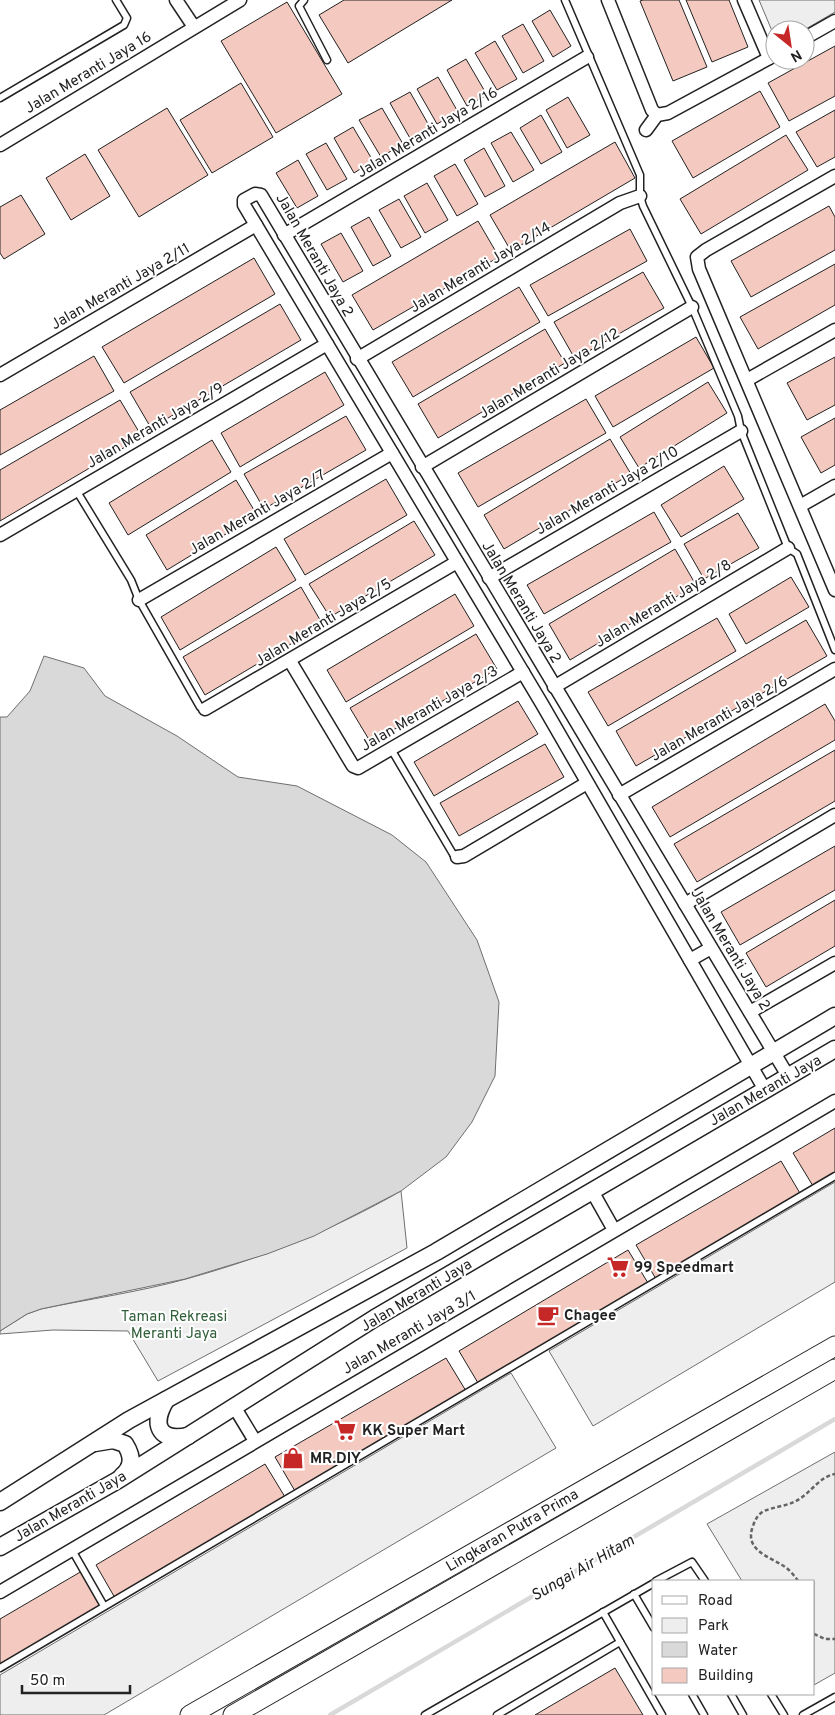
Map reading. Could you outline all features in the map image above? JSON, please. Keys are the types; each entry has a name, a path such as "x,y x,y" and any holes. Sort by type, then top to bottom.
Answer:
{"main road":[{"name":"Lingkaran Putra Prima","path":"190,1715 212,1709 835,1346"},
{"name":"Lingkaran Putra Prima","path":"233,1715 835,1368"},
{"path":"256,1715 298,1678"}],"street":[{"path":"176,0 194,27"},
{"name":"Jalan Meranti Jaya 16","path":"0,145 240,0"},
{"path":"608,0 652,110 657,115"},
{"path":"744,0 765,43"},
{"path":"815,32 835,21"},
{"name":"Jalan Meranti Jaya 2/16","path":"284,235 587,57"},
{"path":"646,130 657,115 668,113 765,61"},
{"path":"835,176 697,257 699,270 835,590"},
{"name":"Jalan Meranti Jaya 2","path":"765,1090 523,672 244,205 244,200 255,194 261,195 357,359 788,1076"},
{"name":"Jalan Meranti Jaya 2/14","path":"357,359 620,203 640,196"},
{"name":"Jalan Meranti Jaya 2/11","path":"0,375 256,225"},
{"name":"Jalan Meranti Jaya 2/12","path":"422,467 692,307"},
{"path":"747,380 835,330"},
{"name":"Jalan Meranti Jaya 2/9","path":"0,535 327,344"},
{"name":"Jalan Meranti Jaya 2/10","path":"489,578 741,431"},
{"name":"Jalan Meranti Jaya 2/7","path":"139,600 392,453"},
{"path":"800,506 835,486"},
{"path":"440,533 456,523"},
{"name":"Jalan Meranti Jaya 2/8","path":"554,687 788,548"},
{"name":"Jalan Meranti Jaya 2/5","path":"204,709 290,661 457,562"},
{"name":"Jalan Meranti Jaya 2/3","path":"290,661 353,766 358,768 523,672"},
{"name":"Jalan Meranti Jaya 2/6","path":"619,795 835,669"},
{"path":"567,748 585,738"},
{"path":"457,857 464,856 587,783"},
{"path":"685,904 835,815"},
{"path":"690,960 711,948"},
{"path":"750,1012 835,963"},
{"name":"Jalan Meranti Jaya","path":"0,1502 90,1444 166,1400 436,1252 835,1016"},
{"name":"Jalan Meranti Jaya","path":"0,1547 118,1480 375,1318 835,1049"},
{"name":"Jalan Meranti Jaya 3/1","path":"0,1592 835,1101"},
{"path":"592,1191 614,1230"},
{"path":"166,1400 159,1412 160,1428 164,1435 175,1438 190,1435"},
{"path":"235,1408 254,1441"},
{"path":"90,1444 113,1440 125,1444 131,1453 131,1462 128,1471 118,1480"}],"lane":[{"path":"0,98 124,25 127,18 116,0"},
{"path":"304,0 299,6 327,60"},
{"path":"565,0 587,57 640,175 640,196 643,206 692,307 738,416 741,431 788,548 797,554 835,650"},
{"path":"76,490 131,580 139,600 200,706 204,709"},
{"path":"391,749 453,854 457,857"},
{"path":"0,1668 835,1176"},
{"path":"72,1550 104,1606"},
{"path":"665,1579 692,1562 704,1580"},
{"path":"426,1715 652,1584"},
{"path":"634,1594 652,1625"},
{"path":"602,1612 662,1715"},
{"path":"497,1715 620,1642"},
{"path":"693,1695 704,1715"},
{"path":"732,1695 743,1715"},
{"path":"772,1695 784,1715"},
{"path":"803,1715 835,1697"}],"path":[{"path":"797,1580 782,1565 770,1560 754,1546 751,1538 752,1529 757,1517 763,1512 804,1497 824,1477 835,1474"},
{"path":"815,1634 825,1639 835,1639"}],"green space":[{"path":"759,0 835,0 835,12 815,24 815,20 767,20"},
{"path":"835,1182 835,1282 593,1426 549,1351"},
{"name":"Taman Rekreasi Meranti Jaya","path":"401,1191 407,1248 158,1381 128,1331 53,1330 0,1334 0,1331 27,1314 41,1309 168,1284 242,1262 323,1230"},
{"path":"511,1373 556,1448 104,1715 0,1715 0,1675"},
{"path":"835,1452 835,1673 815,1684 815,1580 741,1580 707,1524"}],"water":[{"path":"44,656 84,668 105,696 177,736 238,777 297,786 392,835 426,862 477,940 499,1002 495,1076 472,1122 446,1157 401,1191 314,1236 267,1254 185,1279 41,1309 27,1314 0,1331 0,717 7,717 30,691"}],"building":[{"path":"344,0 452,0 348,63 319,15"},
{"path":"679,0 707,67 673,81 640,1"},
{"path":"686,0 729,0 748,47 712,62"},
{"path":"287,2 342,94 276,133 221,41"},
{"path":"550,10 571,46 553,57 532,21"},
{"path":"523,24 544,61 523,73 502,36"},
{"path":"495,41 517,79 497,90 475,53"},
{"path":"835,46 835,96 789,121 768,83 792,70 815,70 815,57"},
{"path":"466,59 487,95 467,106 447,70"},
{"path":"438,77 458,112 437,124 417,89"},
{"path":"241,83 273,137 212,173 180,120"},
{"path":"760,91 780,127 693,178 672,141"},
{"path":"410,92 431,129 411,140 390,103"},
{"path":"568,97 590,135 567,148 546,110"},
{"path":"167,108 208,175 139,217 98,150"},
{"path":"382,108 403,144 381,157 359,120"},
{"path":"835,110 835,157 817,167 796,132"},
{"path":"541,115 562,152 541,164 520,128"},
{"path":"353,127 373,161 354,173 334,138"},
{"path":"511,132 534,170 513,182 491,143"},
{"path":"786,135 808,170 701,234 680,199"},
{"path":"615,142 635,178 511,251 490,215"},
{"path":"326,143 347,179 327,190 306,154"},
{"path":"484,148 505,186 485,197 464,160"},
{"path":"85,154 110,196 71,220 46,178"},
{"path":"298,160 318,196 297,208 276,173"},
{"path":"455,164 478,204 457,216 434,176"},
{"path":"427,183 448,220 425,233 404,196"},
{"path":"21,195 45,234 4,259 0,253 0,207"},
{"path":"399,199 421,237 401,248 379,210"},
{"path":"829,206 835,217 835,250 751,297 731,261"},
{"path":"369,217 391,256 373,266 351,227"},
{"path":"478,221 499,257 373,330 352,295"},
{"path":"630,229 647,261 548,316 530,285"},
{"path":"341,233 363,271 343,282 321,244"},
{"path":"254,258 275,294 124,383 102,347"},
{"path":"835,264 835,305 758,349 740,317"},
{"path":"643,272 664,308 575,359 554,322"},
{"path":"519,287 540,322 413,397 392,362"},
{"path":"280,304 301,340 151,428 130,392"},
{"path":"545,329 565,363 438,438 418,404"},
{"path":"696,337 714,368 613,427 595,396"},
{"path":"94,356 114,391 0,455 0,410"},
{"path":"835,357 835,405 807,420 787,383"},
{"path":"325,372 344,405 240,467 221,433"},
{"path":"708,382 727,413 639,468 620,437"},
{"path":"586,399 606,433 478,507 458,473"},
{"path":"120,400 142,437 0,521 0,470"},
{"path":"346,416 366,450 264,509 244,474"},
{"path":"835,418 835,465 821,473 801,437"},
{"path":"610,439 631,474 504,549 484,515"},
{"path":"212,440 231,472 128,535 109,503"},
{"path":"724,466 744,499 681,537 661,505"},
{"path":"386,479 407,515 305,575 284,539"},
{"path":"236,480 257,515 167,570 146,535"},
{"path":"654,512 671,542 544,614 527,585"},
{"path":"738,513 759,548 704,579 684,544"},
{"path":"414,521 435,555 330,617 309,584"},
{"path":"276,547 296,580 180,650 161,617"},
{"path":"675,549 696,585 570,660 549,624"},
{"path":"791,577 809,607 746,644 729,614"},
{"path":"301,587 323,625 205,695 183,657"},
{"path":"455,594 474,626 346,702 327,670"},
{"path":"717,618 736,651 608,726 588,692"},
{"path":"806,620 827,656 636,766 616,731"},
{"path":"476,634 497,669 371,743 350,708"},
{"path":"518,701 538,734 434,796 414,762"},
{"path":"825,704 835,721 835,740 670,837 652,807"},
{"path":"545,744 564,777 459,836 440,803"},
{"path":"835,750 835,801 697,882 674,844"},
{"path":"835,846 835,890 740,945 721,912"},
{"path":"835,900 835,946 766,987 746,953"},
{"path":"835,1128 835,1173 813,1186 793,1153"},
{"path":"781,1161 801,1195 656,1279 636,1245"},
{"path":"628,1250 648,1283 478,1383 459,1351"},
{"path":"446,1358 466,1391 295,1491 275,1457"},
{"path":"265,1464 285,1497 115,1598 96,1565"},
{"path":"82,1571 102,1606 0,1666 0,1619"},
{"path":"615,1668 643,1715 535,1715"}],"waterway":[{"name":"Sungai Air Hitam","path":"330,1715 835,1419"}],"place":[{"name":"99 Speedmart","path":"618,1267"},
{"name":"Chagee","path":"548,1315"},
{"name":"KK Super Mart","path":"345,1430"},
{"name":"MR.DIY","path":"293,1458"}]}
